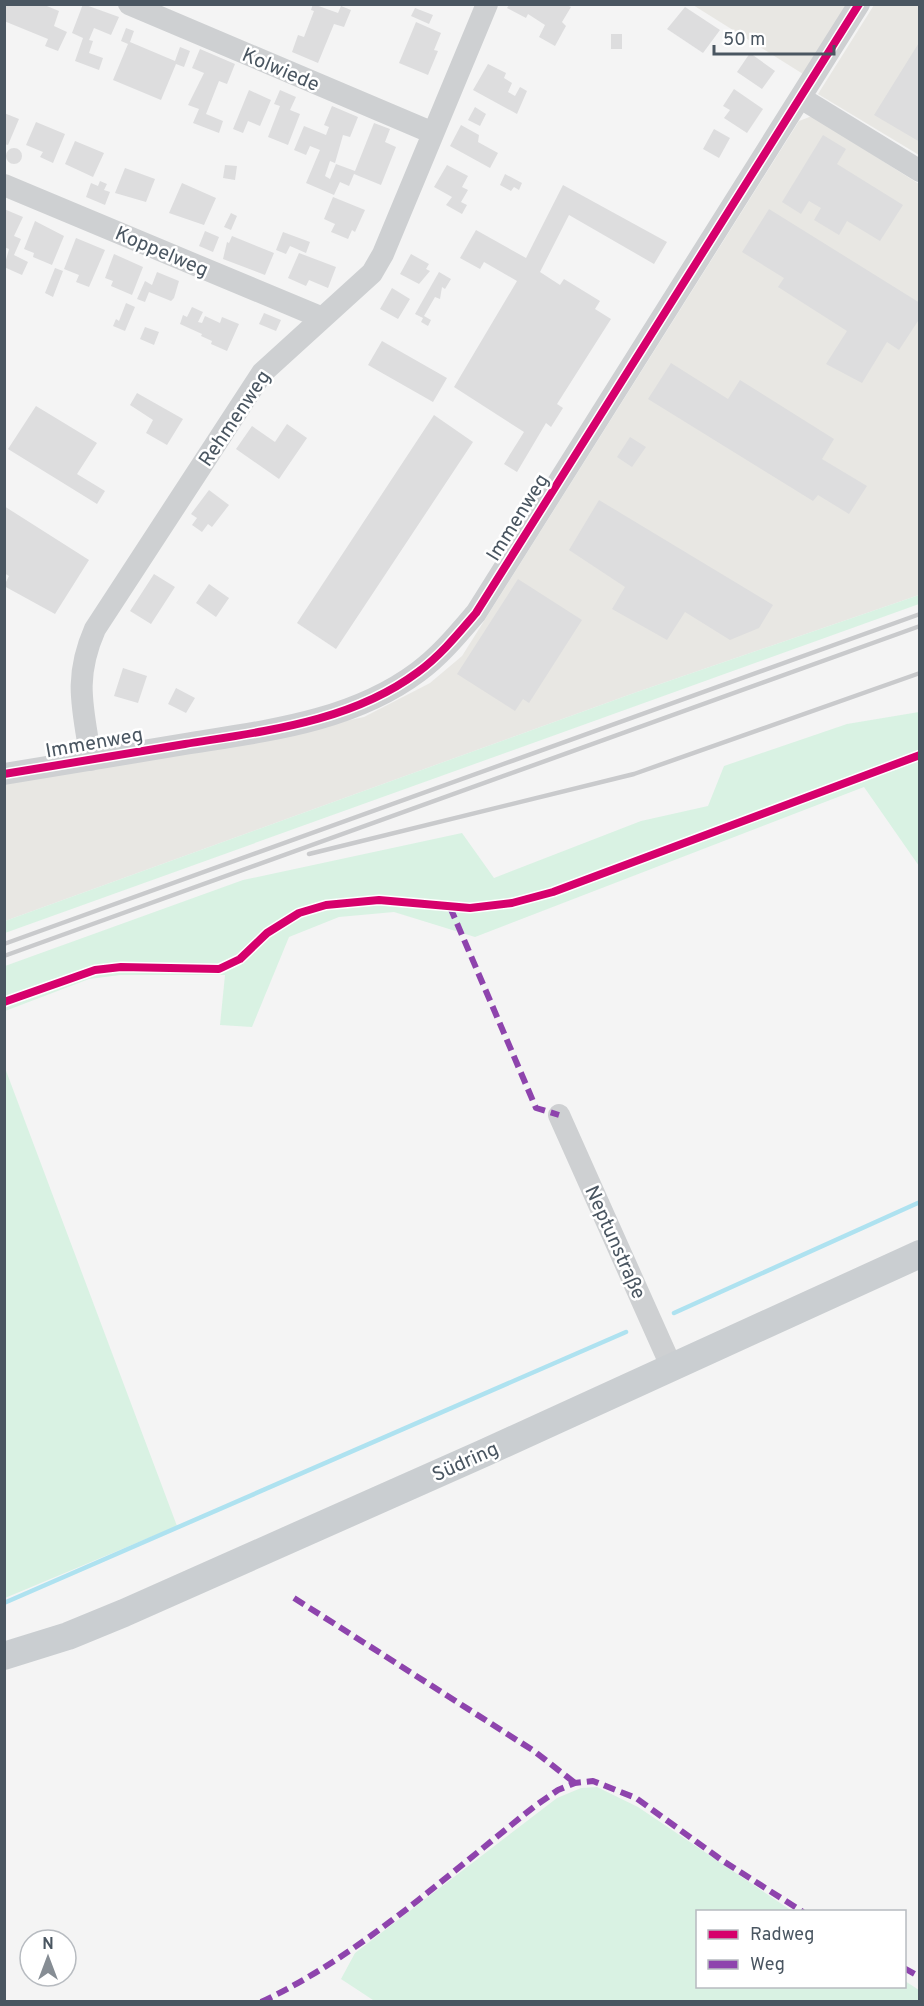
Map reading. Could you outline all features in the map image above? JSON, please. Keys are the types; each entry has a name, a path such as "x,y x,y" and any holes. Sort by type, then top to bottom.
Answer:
{"main road":[{"name":"Südring","path":"4,1656 68,1636 124,1613 672,1368 920,1254"}],"street":[{"name":"Kolwiede","path":"129,4 433,133"},
{"name":"Rehmenweg","path":"91,760 80,688 81,667 95,630 257,378 320,317 358,289 372,273 383,254 487,4"},
{"name":"Immenweg","path":"4,774 284,727 334,715 381,695 418,672 448,645 476,613 859,4"},
{"path":"801,98 920,171"},
{"name":"Koppelweg","path":"4,185 320,317"},
{"name":"Neptunstraße","path":"559,1115 672,1368"}],"shaded area":[{"path":"693,5 847,5 803,74"},
{"path":"874,5 919,5 919,155 818,94"},
{"path":"812,116 919,184 919,595 634,693 5,921 5,781 283,735 364,717 430,683 462,656 799,121"}],"green space":[{"path":"919,595 919,604 5,933 5,921 634,693"},
{"path":"919,712 919,866 864,787 475,937 394,912 339,917 289,937 252,1027 220,1025 225,975 120,975 89,979 5,1011 5,966 243,880 462,833 494,878 641,821 708,806 724,766 847,724"},
{"path":"5,1068 177,1526 4,1598"},
{"path":"597,1787 638,1807 791,1910 696,1910 696,1988 906,1988 906,1982 919,1990 919,2001 376,2002 341,1979 355,1953 557,1798 581,1788"}],"building":[{"path":"4,4 42,4 59,11 54,26 67,32 58,51 45,46 48,39 4,21"},
{"path":"83,4 119,17 111,35 94,28 89,40 93,41 89,53 103,58 99,70 75,61 83,38 72,33"},
{"path":"313,4 338,13 341,6 351,10 344,27 334,24 318,63 292,52 298,35 304,37 314,11 311,10"},
{"path":"509,5 567,5 571,7 562,22 566,26 555,46 539,37 545,25 528,14 526,18 507,8"},
{"path":"685,7 720,30 703,53 667,29"},
{"path":"415,8 433,15 429,24 411,16"},
{"path":"416,22 441,33 434,50 438,51 428,75 399,63"},
{"path":"126,28 134,31 130,42 175,61 180,47 190,51 184,67 176,64 161,100 113,80 128,44 121,41"},
{"path":"611,34 622,34 622,49 611,49"},
{"path":"920,41 920,142 874,115"},
{"path":"200,49 235,64 227,84 219,81 206,114 223,121 219,133 193,123 199,109 188,105 204,73 192,68"},
{"path":"750,53 775,71 762,89 737,72"},
{"path":"488,64 506,73 504,78 512,83 508,92 515,96 520,87 527,91 517,114 473,90"},
{"path":"734,89 763,109 747,133 724,118 730,110 723,106"},
{"path":"249,90 271,100 260,126 248,121 243,133 233,129"},
{"path":"280,90 296,97 290,110 300,114 288,145 268,137 280,106 274,104"},
{"path":"332,106 358,117 350,137 343,135 335,163 330,161 325,176 330,179 336,164 355,171 374,123 390,129 385,142 396,147 381,185 354,174 349,186 340,182 334,195 306,183 320,150 310,146 306,155 294,150 304,126 326,135 329,127 324,125"},
{"path":"475,107 486,114 480,126 468,120"},
{"path":"4,113 19,119 8,145 4,144"},
{"path":"36,122 65,134 53,163 40,157 43,152 26,145"},
{"path":"461,125 479,135 478,142 498,153 490,168 450,146"},
{"path":"714,129 730,138 719,158 703,149"},
{"path":"823,135 846,149 837,164 903,205 880,241 847,221 839,235 814,220 821,208 809,201 801,214 782,202"},
{"path":"75,141 104,153 93,177 65,164"},
{"path":"11,148 17,148 22,156 20,162 11,164 6,159 6,153"},
{"path":"225,165 237,166 235,180 223,178"},
{"path":"447,165 468,176 462,187 468,190 461,202 467,205 462,214 446,205 452,197 434,187"},
{"path":"125,168 155,179 146,202 115,193"},
{"path":"505,174 522,183 519,190 514,187 511,191 500,185"},
{"path":"100,181 107,184 104,190 110,192 105,205 86,197 91,183 98,186"},
{"path":"182,183 216,198 204,225 169,213"},
{"path":"563,185 667,242 654,264 569,215 540,272 560,285 564,279 600,301 595,309 611,319 557,404 563,408 551,427 546,423 517,472 504,464 524,432 454,387 517,281 484,262 480,269 460,258 476,230 526,258"},
{"path":"333,197 365,210 355,232 352,230 348,239 331,232 335,224 324,219"},
{"path":"4,209 23,217 14,236 21,239 14,255 28,262 22,275 4,267 9,249 4,247"},
{"path":"769,209 920,303 920,318 899,350 887,342 862,383 826,364 847,331 778,287 784,278 742,252"},
{"path":"231,213 237,216 231,230 224,227"},
{"path":"35,221 64,236 52,265 33,257 34,253 24,249"},
{"path":"205,231 219,237 213,252 199,246"},
{"path":"283,232 310,242 306,253 290,246 286,254 276,250"},
{"path":"232,236 274,253 265,275 223,259 227,242 229,243"},
{"path":"76,238 105,250 89,287 76,282 79,275 64,269"},
{"path":"299,253 336,267 328,288 309,280 306,286 288,278"},
{"path":"114,254 143,267 132,295 111,286 113,281 105,278"},
{"path":"411,254 429,264 426,269 430,271 419,284 400,274"},
{"path":"55,268 63,271 53,297 45,293"},
{"path":"157,272 179,281 174,298 171,301 149,292 145,302 137,299 145,281 152,285"},
{"path":"439,272 451,279 445,289 442,287 440,299 435,297 424,316 431,320 428,326 421,322 423,318 415,314"},
{"path":"392,288 410,299 398,319 380,309"},
{"path":"126,303 135,307 125,331 113,326 116,319 119,321"},
{"path":"192,307 203,312 198,322 202,323 205,316 220,323 222,317 239,324 227,351 211,344 212,341 201,336 202,334 180,324 183,315 187,317"},
{"path":"264,313 281,320 276,331 259,324"},
{"path":"145,327 159,332 154,345 140,339"},
{"path":"382,341 447,378 433,402 368,365"},
{"path":"671,363 728,399 740,380 834,439 822,459 867,486 849,514 818,495 813,501 648,399"},
{"path":"137,393 183,419 167,445 146,433 153,420 130,405"},
{"path":"36,406 97,443 77,474 105,491 97,504 8,449"},
{"path":"434,415 473,442 336,649 297,623"},
{"path":"287,424 307,438 279,479 236,449 252,426 275,442"},
{"path":"630,437 646,447 632,467 617,457"},
{"path":"209,490 229,505 212,527 208,524 202,532 192,525 197,518 191,514"},
{"path":"599,500 773,605 759,628 730,640 685,612 667,640 612,609 625,587 569,550"},
{"path":"4,506 89,560 55,614 4,586 9,576 4,573"},
{"path":"154,574 175,587 151,624 130,611"},
{"path":"518,579 582,620 529,703 523,699 515,711 457,674"},
{"path":"209,584 229,598 216,617 196,603"},
{"path":"123,668 147,676 138,703 114,696"},
{"path":"176,688 195,698 186,713 168,704"}],"waterway":[{"path":"674,1313 920,1202"},
{"path":"4,1603 626,1332"}],"railway":[{"path":"4,944 920,614"},
{"path":"4,956 920,626"},
{"path":"309,854 634,774 920,673"}],"marked path":[{"path":"450,907 536,1108 559,1115"},
{"path":"294,1598 534,1751 575,1783"},
{"path":"261,2002 333,1962 368,1938 437,1886 535,1806 558,1790 575,1783 593,1781 636,1798 723,1861 800,1910"},
{"path":"906,1969 920,1977"}],"cycle path":[{"path":"4,774 276,729 306,722 365,703 392,689 434,659 476,613 859,4"},
{"path":"4,1002 95,970 121,967 219,969 240,959 267,933 299,913 326,905 379,900 470,908 512,903 553,892 920,755"}]}
